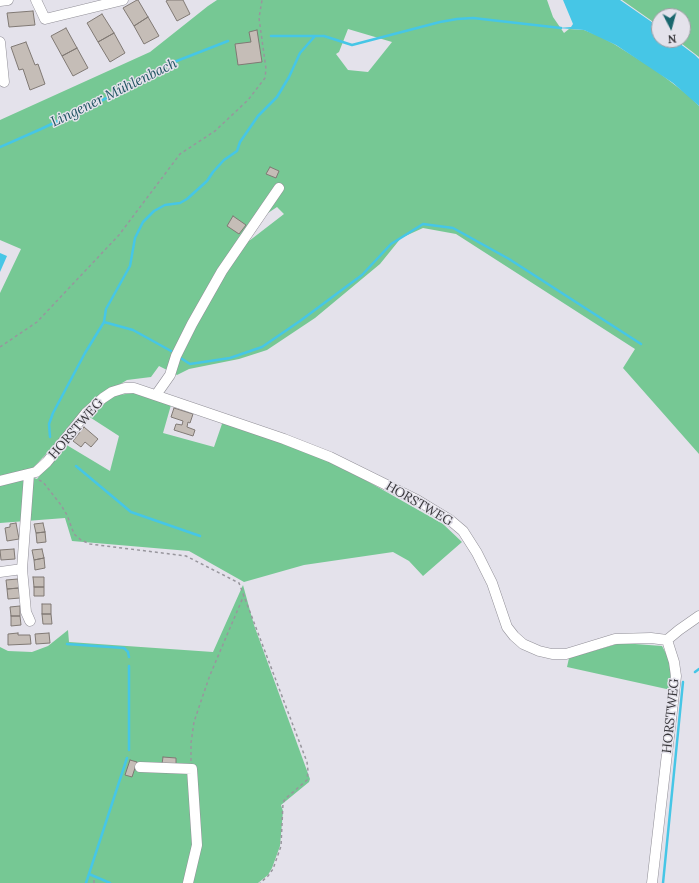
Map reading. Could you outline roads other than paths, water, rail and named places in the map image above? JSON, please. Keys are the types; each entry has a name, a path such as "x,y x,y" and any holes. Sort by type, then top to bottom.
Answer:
{"street":[{"path":"0,1 8,0"},
{"path":"36,0 45,19 123,0"},
{"path":"0,42 4,82"},
{"path":"156,395 170,375 179,350 222,271 279,188"},
{"name":"HORSTWEG","path":"0,481 36,472 47,462 86,413 103,398 112,392 124,388 134,388 277,436 330,457 417,500 450,520 462,531 477,553 492,583 507,627 523,644 539,651 552,654 566,654 615,639 651,638 667,640 674,662 676,676 652,883"},
{"path":"29,474 22,569 26,612 30,621"},
{"path":"0,572 22,569"},
{"path":"667,640 678,630 699,616"},
{"path":"140,767 192,769 197,845 188,883"}],"water":[{"path":"563,0 620,0 651,21 651,48 686,48 699,59 699,106 673,83 616,45 584,30 558,28 571,27 573,24"},
{"path":"0,253 7,256 0,272"}],"waterway":[{"name":"Lingener Mühlenbach","path":"271,36 324,36 352,45 440,22 473,18 561,28"},
{"path":"50,437 49,424 53,413 85,353 104,322 106,309 130,266 135,238 143,222 154,211 165,205 180,203 187,199 207,181 224,160 237,151 240,142 258,116 277,97 289,77 300,53 315,36"},
{"name":"Lingener Mühlenbach","path":"0,147 128,88 169,64 228,41"},
{"path":"179,357 190,364 230,358 262,347 362,275 391,244 423,224 453,228 509,259 641,344"},
{"path":"104,322 133,330 171,351"},
{"path":"76,466 131,512 200,536"},
{"path":"67,644 124,648 128,652 129,657"},
{"path":"129,666 129,750"},
{"path":"695,672 699,669"},
{"path":"663,883 683,682"},
{"path":"86,883 127,758"},
{"path":"89,874 110,883"}]}
